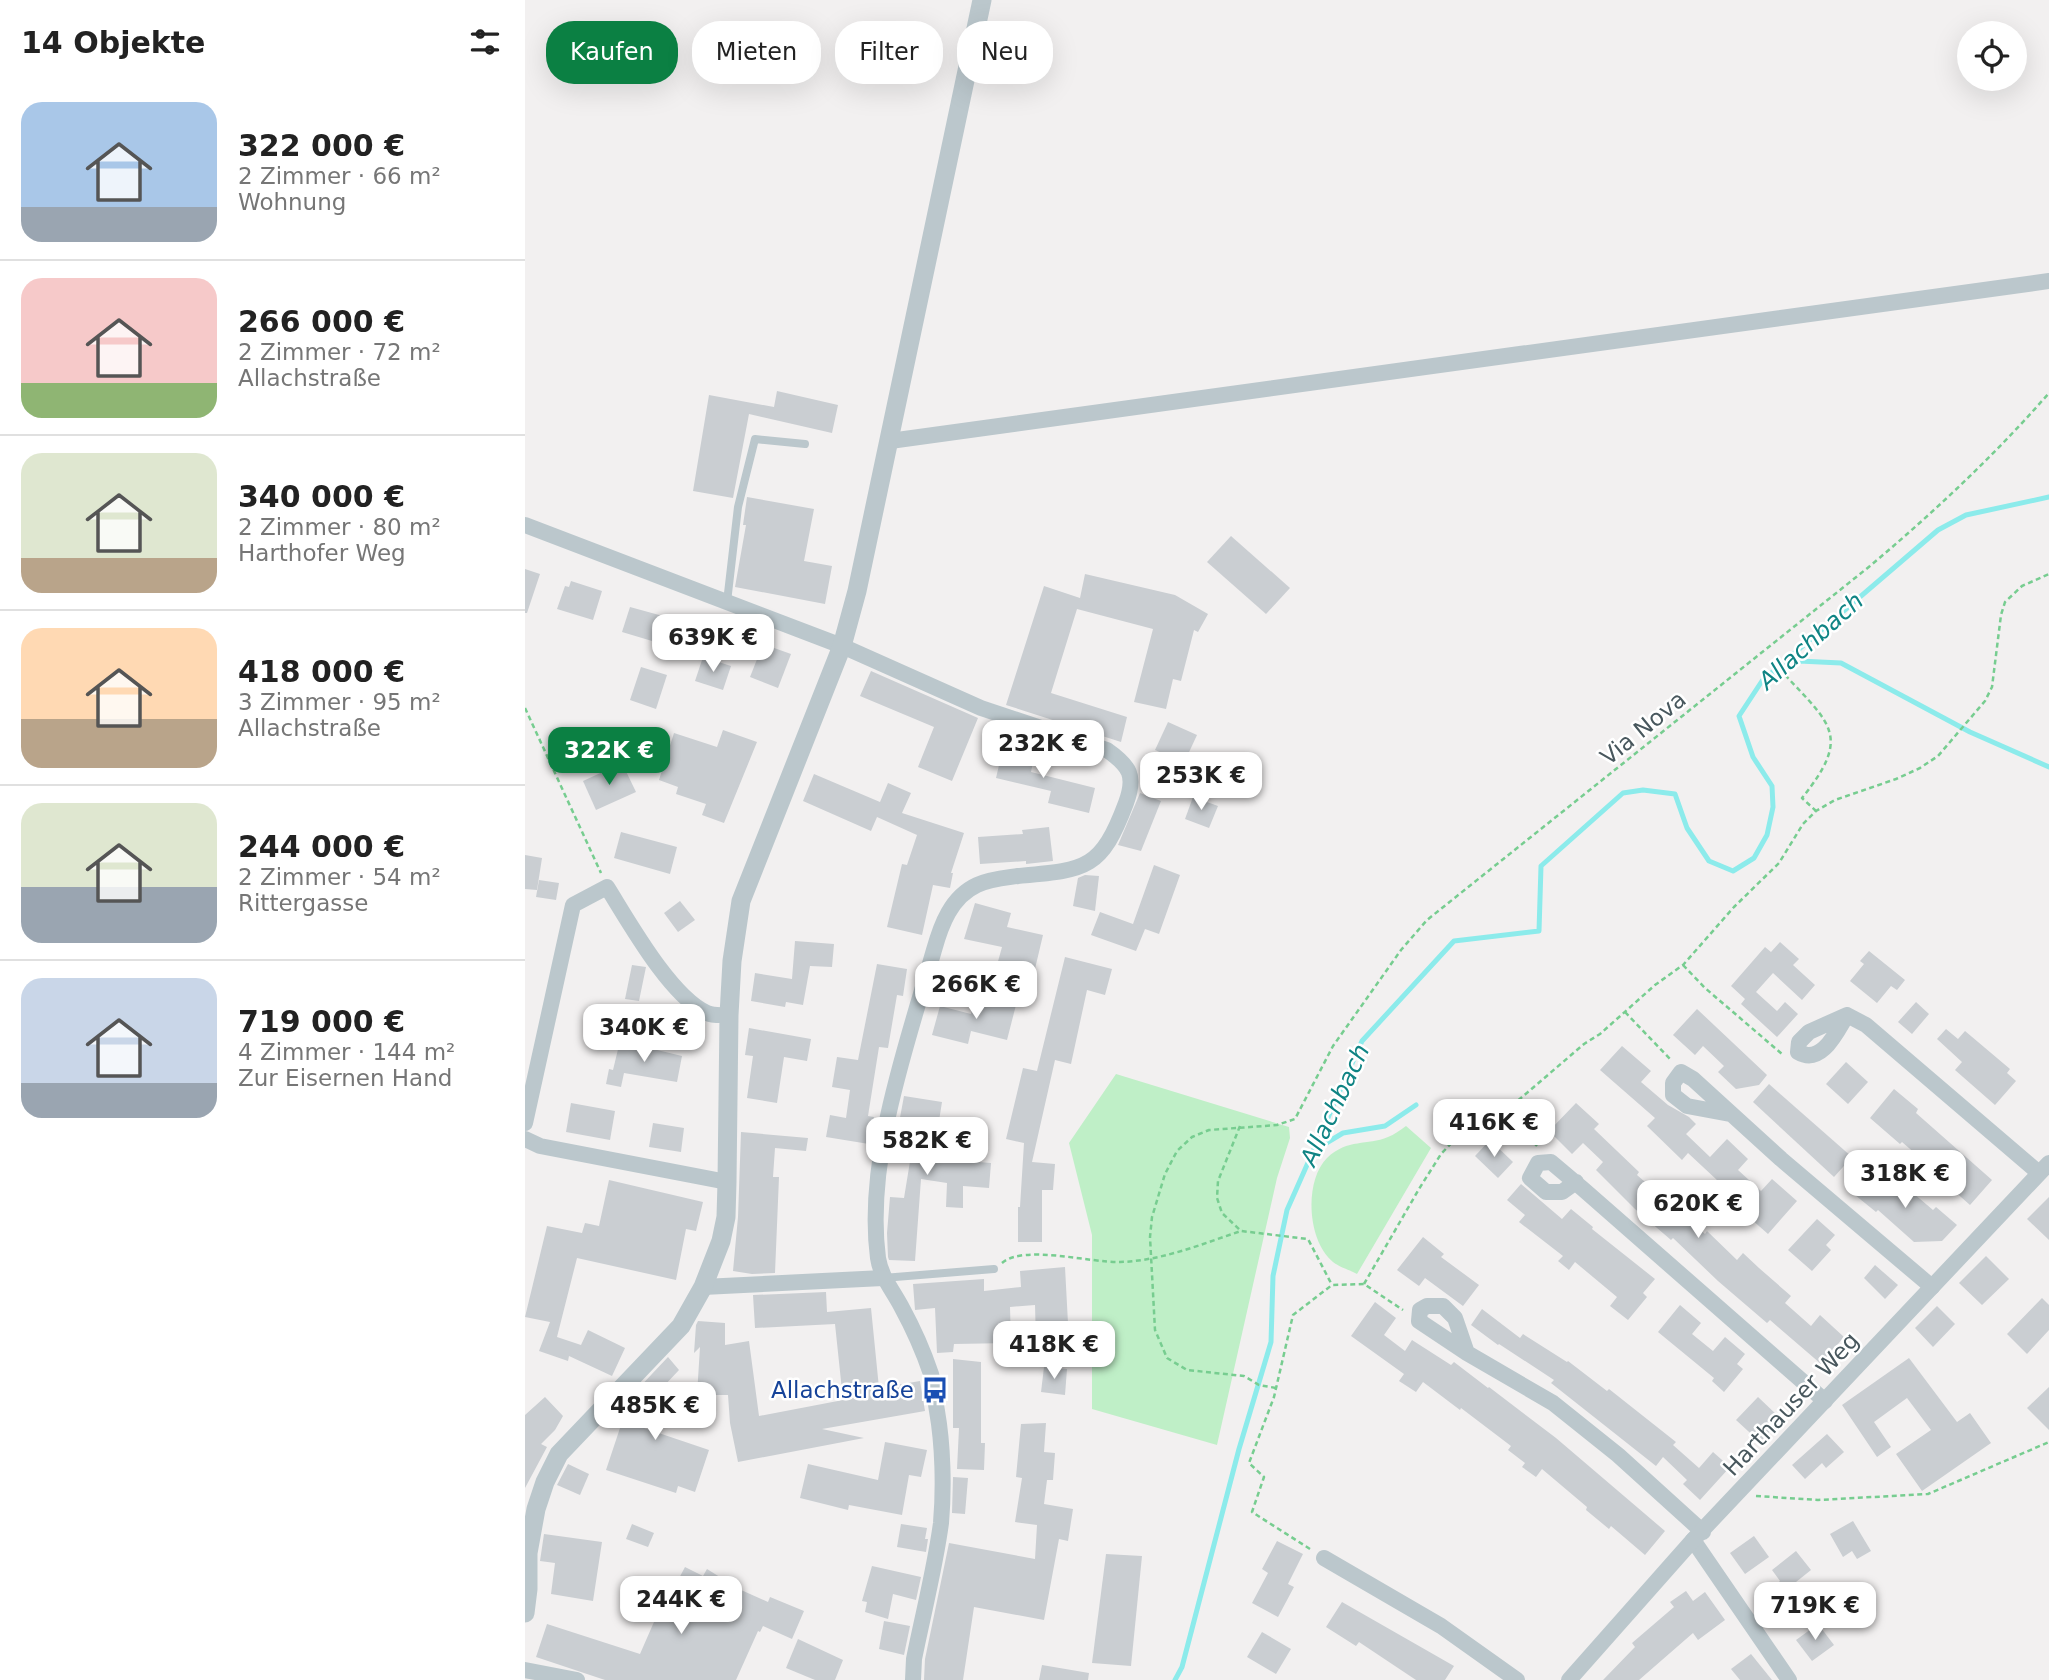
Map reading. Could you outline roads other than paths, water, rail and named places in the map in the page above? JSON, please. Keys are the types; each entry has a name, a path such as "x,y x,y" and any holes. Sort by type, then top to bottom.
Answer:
{"street":[{"path":"525,1613 528,1553 534,1518 545,1482 559,1454 681,1326 703,1287 721,1241 726,1217 732,961 741,901 842,646 857,591 982,0"},
{"path":"890,441 2049,281"},
{"path":"525,525 842,646 981,708 1107,750 1123,761 1129,769 1129,794 1115,831 1097,858 1083,866 1061,872 997,878 976,885 959,897 942,924 893,1090 875,1209 878,1259 883,1278 920,1342 932,1378 941,1436 941,1522 914,1659 913,1680"},
{"path":"525,1123 573,905 607,887 649,953 683,995 709,1014 729,1015"},
{"path":"1798,1052 1799,1042 1809,1032 1847,1015 1866,1025 2044,1168"},
{"path":"1730,1114 1687,1106 1673,1095 1673,1083 1681,1072 1693,1079 1730,1114 1932,1287"},
{"path":"525,1139 540,1146 727,1182"},
{"path":"1576,1182 1562,1192 1546,1192 1530,1178 1538,1163 1551,1162 1576,1182 1825,1401"},
{"name":"Harthauser Weg","path":"1569,1680 1698,1536 2044,1168"},
{"path":"703,1287 883,1278"},
{"path":"1467,1353 1455,1318 1443,1306 1427,1306 1420,1310 1419,1321 1467,1353 1553,1403 1618,1455 1698,1536 1789,1680"},
{"path":"1324,1558 1441,1626 1517,1680"},
{"path":"525,1670 577,1680"}],"lane":[{"path":"727,602 739,507 755,439 805,444"},
{"path":"883,1278 994,1269"}],"waterway":[{"name":"Allachbach","path":"1175,1680 1182,1667 1239,1449 1271,1342 1273,1276 1287,1210 1362,1041 1454,941 1539,931 1541,866 1623,793 1643,790 1675,794 1687,828 1709,861 1733,871 1754,858 1767,835 1773,807 1772,786 1753,757 1739,716 1762,681 1938,530 1966,515 2049,497"},
{"path":"1773,675 1799,661 1841,663 1970,732 2049,767"},
{"path":"1313,1151 1343,1133 1385,1126 1416,1105"}],"place":[{"name":"Allachstraße","path":"935,1390"}]}
